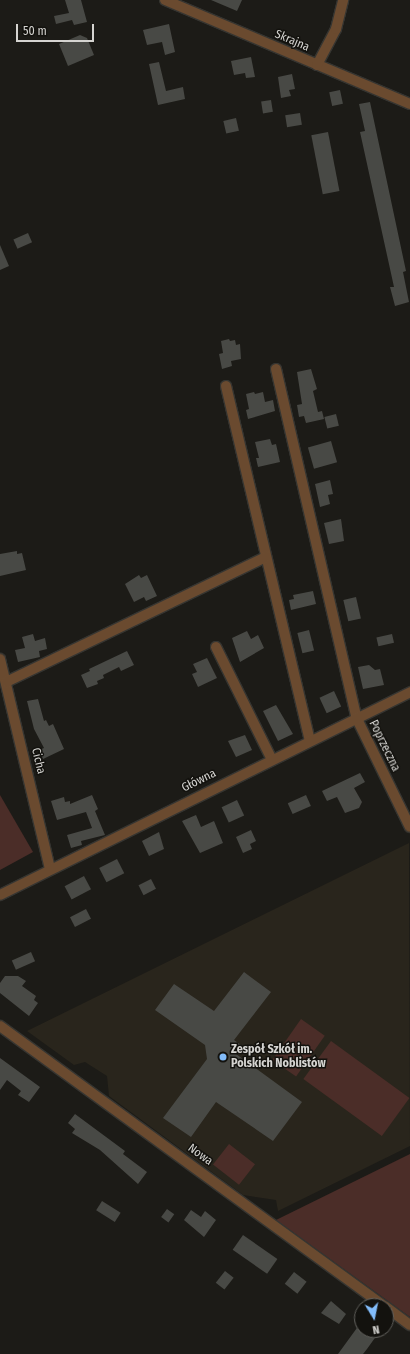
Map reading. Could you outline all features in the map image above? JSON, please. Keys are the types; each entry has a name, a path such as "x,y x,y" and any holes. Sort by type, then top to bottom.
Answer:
{"street":[{"name":"Skrajna","path":"165,0 410,104"},
{"path":"317,65 336,29 343,0"},
{"name":"Poprzeczna","path":"276,370 357,719 410,827"},
{"path":"226,386 310,741"},
{"path":"6,682 266,557"},
{"path":"216,647 272,760"},
{"name":"Cicha","path":"0,659 50,869"},
{"name":"Główna","path":"0,895 410,692"},
{"name":"Nowa","path":"0,1026 373,1298"},
{"name":"Nowa","path":"394,1313 410,1325"}],"shaded area":[{"path":"0,795 33,852 0,870"},
{"path":"409,843 410,1146 278,1211 276,1200 243,1195 109,1096 107,1076 85,1062 74,1065 27,1031"},
{"path":"301,1019 325,1036 296,1077 272,1060"},
{"path":"331,1041 409,1098 382,1136 303,1079"},
{"path":"229,1144 255,1164 239,1185 213,1164"},
{"path":"410,1154 410,1317 394,1305 394,1298 384,1298 276,1220"}],"building":[{"path":"65,0 81,0 87,22 74,25 72,20 56,24 54,16 69,13"},
{"path":"211,0 242,0 237,11"},
{"path":"169,24 175,52 165,55 162,42 147,45 143,30"},
{"path":"80,35 87,38 94,55 68,66 59,44"},
{"path":"251,57 255,77 246,78 245,73 234,75 231,61"},
{"path":"159,62 166,91 183,87 185,99 158,105 149,64"},
{"path":"292,74 295,89 289,90 291,96 281,98 278,77"},
{"path":"340,90 343,104 332,106 329,92"},
{"path":"271,100 273,112 263,113 261,102"},
{"path":"370,102 406,271 403,272 409,302 395,306 390,287 394,287 360,132 365,131 359,104"},
{"path":"300,113 302,125 287,127 285,115"},
{"path":"236,118 239,131 226,134 223,121"},
{"path":"328,132 339,191 323,194 311,135"},
{"path":"28,233 32,242 17,249 13,240"},
{"path":"0,245 9,266 0,270"},
{"path":"229,339 230,341 235,340 236,345 240,344 241,359 231,361 232,366 222,369 219,354 223,353 221,341"},
{"path":"311,369 317,389 313,391 318,412 322,411 324,419 306,423 304,416 299,417 297,405 302,404 297,372"},
{"path":"254,392 255,394 263,392 265,402 273,400 275,411 248,419 246,410 249,409 246,394"},
{"path":"336,414 339,426 327,429 324,417"},
{"path":"270,439 272,445 276,444 280,462 258,467 256,458 259,458 255,442"},
{"path":"331,441 337,462 314,469 308,448"},
{"path":"330,480 333,494 328,495 330,504 320,507 315,484"},
{"path":"341,519 344,541 329,544 324,523"},
{"path":"17,551 17,554 22,553 26,570 0,576 0,554"},
{"path":"139,575 141,578 147,575 157,596 146,601 144,597 134,602 125,584"},
{"path":"313,591 316,604 291,610 289,600 294,599 293,595"},
{"path":"356,597 361,618 348,621 343,600"},
{"path":"309,630 314,650 302,653 297,633"},
{"path":"247,631 251,639 258,635 264,648 240,662 232,638"},
{"path":"33,634 35,641 45,638 47,649 39,651 40,657 18,662 15,650 25,648 22,637"},
{"path":"392,634 394,643 378,646 376,638"},
{"path":"127,651 134,665 121,671 119,667 103,675 104,678 97,681 98,684 87,688 81,675 90,671 89,669"},
{"path":"207,658 217,678 198,687 192,674 197,672 193,664"},
{"path":"369,665 375,670 380,669 384,685 363,689 358,667"},
{"path":"334,691 341,706 327,713 319,698"},
{"path":"38,699 44,721 46,720 49,726 53,724 64,749 43,759 39,750 44,748 34,729 27,701"},
{"path":"276,705 293,734 278,741 263,711"},
{"path":"245,735 252,750 236,757 228,741"},
{"path":"360,773 365,782 354,788 362,802 359,808 345,813 337,797 327,801 322,791"},
{"path":"92,795 98,809 95,811 105,835 81,841 82,845 71,848 67,835 92,828 86,812 57,820 51,801 64,797 65,802 70,801 70,804"},
{"path":"306,795 311,806 293,814 288,803"},
{"path":"237,800 244,815 229,823 222,807"},
{"path":"196,815 201,827 214,821 223,843 200,853 182,821"},
{"path":"251,830 256,841 250,844 252,849 243,853 236,837"},
{"path":"159,832 164,849 149,856 142,841"},
{"path":"117,859 124,873 106,882 99,868"},
{"path":"84,876 91,889 72,900 65,886"},
{"path":"151,879 156,889 144,895 139,885"},
{"path":"86,909 91,919 75,927 70,917"},
{"path":"31,952 35,961 16,970 12,961"},
{"name":"Zespół Szkół im. Polskich Noblistów","path":"244,972 271,992 234,1040 241,1045 236,1054 302,1102 273,1141 216,1102 191,1137 163,1118 207,1059 205,1045 155,1010 174,984 214,1011"},
{"path":"5,976 18,976 26,981 22,986 36,996 34,1000 38,1003 29,1016 0,993 0,983"},
{"path":"0,1058 40,1087 29,1102 18,1095 21,1091 7,1080 0,1090"},
{"path":"75,1114 125,1151 123,1154 147,1172 138,1184 100,1150 72,1133 75,1129 68,1123"},
{"path":"102,1201 121,1213 115,1222 96,1210"},
{"path":"167,1209 174,1214 168,1222 161,1217"},
{"path":"191,1210 201,1217 205,1211 216,1220 204,1237 184,1220"},
{"path":"243,1235 277,1259 267,1274 233,1250"},
{"path":"225,1271 234,1278 224,1290 216,1283"},
{"path":"294,1272 307,1282 297,1294 285,1284"},
{"path":"331,1301 346,1314 339,1324 321,1313"},
{"path":"354,1332 354,1338 375,1338 363,1354 338,1354"}],"place":[{"name":"Zespół Szkół im. Polskich Noblistów","path":"223,1057"}]}
